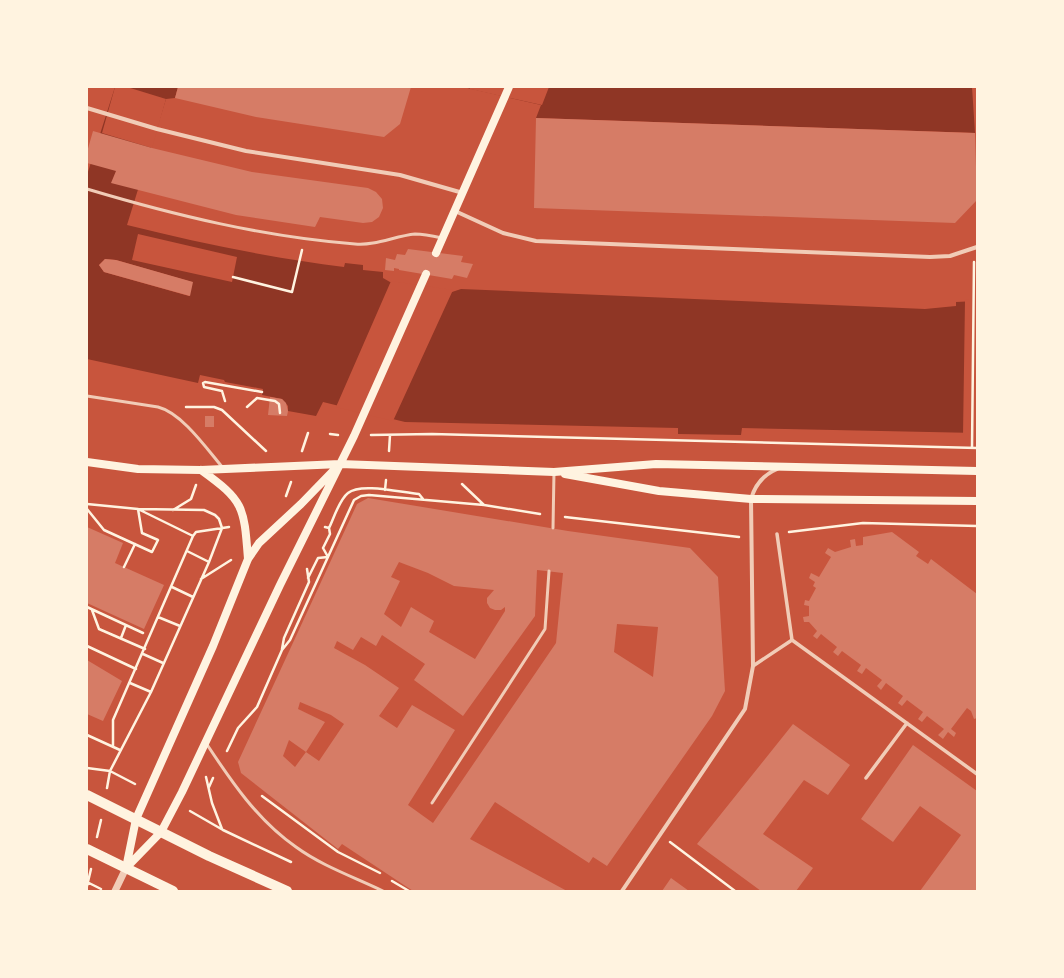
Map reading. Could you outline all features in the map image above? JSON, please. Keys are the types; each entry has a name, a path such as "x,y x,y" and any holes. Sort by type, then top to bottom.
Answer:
{"main road":[{"path":"436,253 464,193 509,87"},
{"path":"126,868 161,832 206,743 359,425 426,274"},
{"path":"87,462 138,469 201,470 340,464 554,472 656,464 977,471"},
{"path":"126,868 136,819 212,646 248,559 259,543 302,504 340,464"},
{"path":"201,470 232,494 242,511 246,522 248,559"},
{"path":"554,472 659,491 751,499 977,501"},
{"path":"87,795 161,832 287,891"},
{"path":"90,850 173,891"}],"street":[{"path":"87,108 157,129 268,156 400,175 464,193"},
{"path":"455,211 509,235 536,241 930,257 950,256 977,247"},
{"path":"622,891 745,709 753,666 750,538 751,499 757,484 762,478 772,471 783,467"},
{"path":"778,534 792,640 977,774"},
{"path":"753,666 792,640"},
{"path":"866,778 907,723"},
{"path":"115,891 126,868"}],"lane":[{"path":"87,188 138,204 223,225 305,238 355,244 364,244 416,234 442,238"},
{"path":"87,396 158,407 167,411 190,430 225,470"},
{"path":"553,528 554,472"},
{"path":"432,803 545,629 549,571"},
{"path":"206,743 232,782 272,828 296,847 324,864 383,891"}],"path":[{"path":"233,277 292,292 299,261"},
{"path":"972,448 974,264"},
{"path":"225,401 222,391 204,388 203,383 206,382 262,392"},
{"path":"247,407 257,398 270,400 279,404 280,413"},
{"path":"158,407 214,407 222,410 282,467"},
{"path":"384,435 432,434 977,448"},
{"path":"444,468 484,505"},
{"path":"173,510 191,499 201,470"},
{"path":"325,532 329,528 343,499 353,490 394,490 420,494 424,500"},
{"path":"282,650 290,640 351,506 361,496 369,495 484,505 553,516 750,538"},
{"path":"87,504 138,509 210,512 219,519 222,528 209,562 164,663 110,771 105,804 90,850 87,884 106,891"},
{"path":"138,509 193,536"},
{"path":"87,510 104,530 152,552 158,540 142,533 138,509"},
{"path":"113,746 113,720 193,536 196,532 246,522"},
{"path":"311,523 329,528"},
{"path":"778,534 825,526 863,523 977,526"},
{"path":"328,557 323,548 330,534 329,528"},
{"path":"124,567 135,544"},
{"path":"187,551 209,562"},
{"path":"308,578 318,558 328,557"},
{"path":"222,830 212,803 209,787 238,728 257,707 282,650 284,638 309,582 306,570 309,563"},
{"path":"172,587 193,597"},
{"path":"87,607 143,633"},
{"path":"92,610 99,628 145,649"},
{"path":"158,617 180,626"},
{"path":"121,638 126,625"},
{"path":"87,646 136,669"},
{"path":"143,654 164,663"},
{"path":"130,683 150,692"},
{"path":"87,735 120,750"},
{"path":"87,768 110,771 127,780"},
{"path":"260,794 338,852 382,874"},
{"path":"192,812 222,830 292,862"},
{"path":"660,834 735,891"},
{"path":"389,879 409,891"}],"shaded area":[{"path":"115,87 178,87 175,98 166,99 127,225 262,255 344,267 345,263 363,265 363,270 383,272 383,278 390,282 452,292 461,289 925,309 956,306 956,302 977,301 977,433 742,428 741,435 678,434 678,428 405,422 323,402 316,416 288,411 288,406 282,399 262,395 263,389 225,382 224,380 200,375 198,383 87,359 87,175","holes":["105,259 116,260 192,282 189,296 104,272 99,265"]},
{"path":"463,87 977,87 977,133 536,118 541,105"}],"pier":[{"path":"115,87 127,87 166,99 152,148 102,133"},
{"path":"470,87 549,87 542,105 470,89"},
{"path":"972,87 977,87 977,133 975,133"},
{"path":"138,234 237,257 232,282 132,260"},
{"path":"391,281 453,290 393,421 336,407"},
{"path":"977,299 977,435 963,435 965,300"}],"building":[{"path":"178,87 411,87 400,124 384,137 256,117 175,98"},
{"path":"536,118 975,133 977,200 955,223 534,208"},
{"path":"93,131 152,148 252,172 368,188 376,192 382,199 383,208 379,217 372,222 363,223 320,217 315,227 236,215 111,183 116,171 87,163 87,152"},
{"path":"408,249 463,256 461,262 473,264 467,278 454,275 452,279 394,268 394,271 385,270 386,258 395,260 397,254 405,255"},
{"path":"105,259 116,260 193,282 190,296 104,272 99,265"},
{"path":"270,397 282,399 286,403 288,411 287,416 268,415"},
{"path":"205,416 214,416 214,427 205,427"},
{"path":"368,498 568,531 690,548 718,577 725,691 712,716 607,866 593,857 589,863 495,802 470,839 567,891 413,891 342,844 338,849 241,773 238,762 357,504","holes":["399,562 428,573 454,586 494,590 487,598 487,603 490,608 495,610 501,610 505,607 505,611 475,659 429,632 434,621 411,607 401,627 384,614 400,581 391,577","537,570 563,573 556,643 433,823 408,805 455,730 412,705 397,728 379,716 399,688 365,665 334,648 337,641 353,650 361,637 376,646 382,635 425,664 414,680 463,716 535,616","617,624 658,627 653,677 614,652","300,702 331,715 344,724 319,761 306,752 325,722 298,709","289,740 306,752 295,767 283,756"]},
{"path":"87,527 123,543 115,563 164,585 144,629 87,603"},
{"path":"892,532 919,552 916,556 928,564 931,559 977,594 977,718 974,719 971,711 967,708 951,729 956,733 954,737 948,732 943,739 938,735 944,729 927,716 922,722 918,719 923,712 907,700 902,706 898,703 903,696 886,683 881,690 877,686 882,680 866,668 862,674 857,671 861,665 842,651 838,656 833,652 837,647 821,634 817,639 813,636 817,631 809,622 804,622 803,617 809,616 809,606 804,605 805,600 809,601 816,588 813,586 815,582 809,578 811,573 819,577 831,557 825,553 828,548 835,552 851,547 850,540 855,539 856,546 863,545 863,537"},
{"path":"87,660 122,681 103,721 87,714"},
{"path":"793,724 850,765 828,795 804,780 763,834 813,868 796,891 761,891 697,844"},
{"path":"913,745 977,791 977,891 920,891 961,835 920,806 893,842 861,819"},
{"path":"671,878 689,891 662,891"}]}
